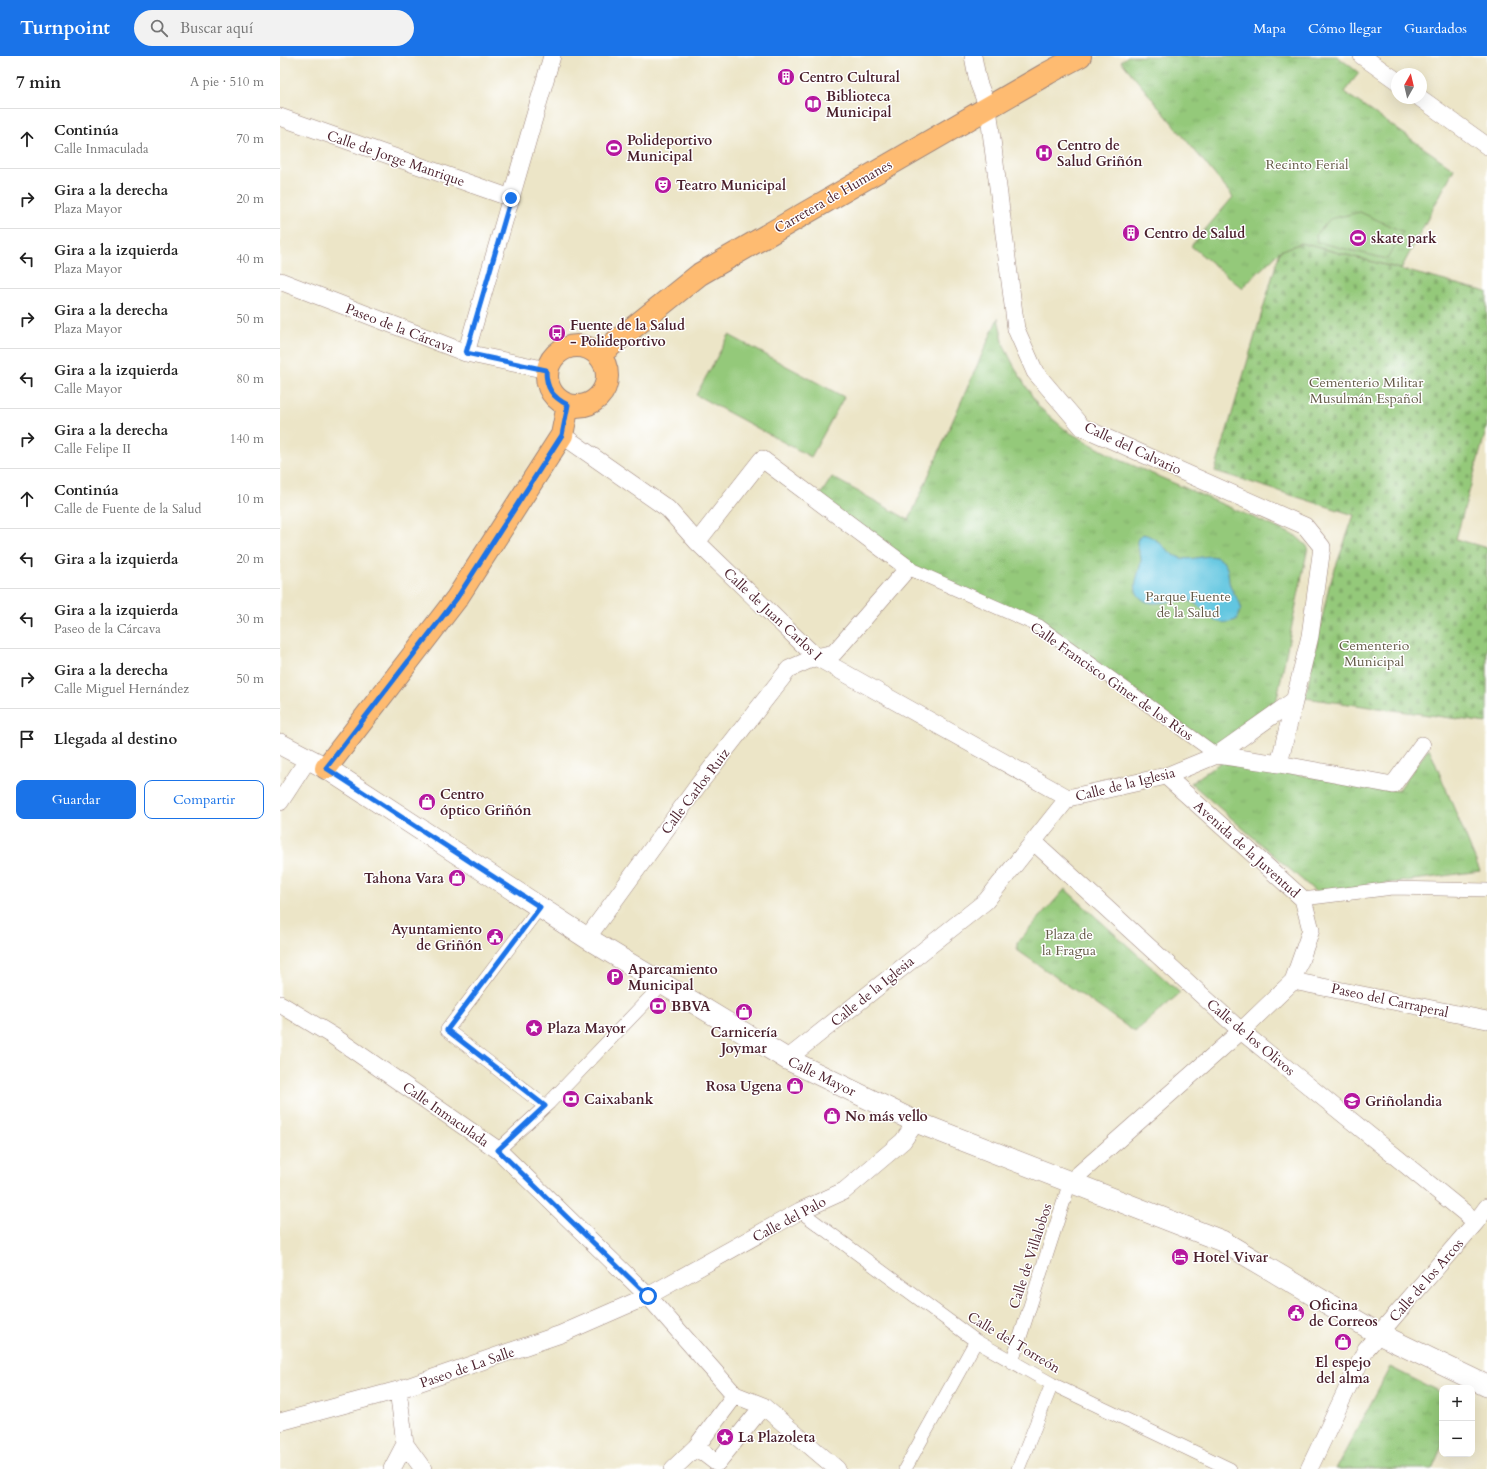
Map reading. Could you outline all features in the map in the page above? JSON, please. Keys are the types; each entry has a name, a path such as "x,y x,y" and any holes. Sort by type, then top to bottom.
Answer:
{"main road":[{"name":"Carretera de Humanes","path":"599,355 700,274 1080,56"},
{"path":"573,346 582,346 599,355 604,363 607,373 607,383 603,392 596,400 588,405 578,407 568,405 558,400 550,392 546,381 546,370 556,354 573,346"},
{"path":"317,763 457,598 562,435 568,405"}],"street":[{"path":"466,353 552,56"},
{"name":"Calle del Calvario","path":"973,56 978,82 988,108 1016,329 1034,372 1082,427 1306,526 1322,547 1310,636 1293,701 1279,764"},
{"path":"1362,56 1391,77"},
{"path":"1427,103 1487,146"},
{"name":"Calle de Jorge Manrique","path":"280,117 511,198"},
{"name":"Paseo de la Cárcava","path":"280,282 466,353 546,370"},
{"name":"Calle de Juan Carlos I","path":"562,435 668,509 697,542 816,657 1068,798"},
{"name":"Calle Francisco Giner de los Ríos","path":"697,542 762,459 908,568 1039,626 1217,755"},
{"name":"Calle Carlos Ruiz","path":"587,938 699,784 790,669 816,657 834,653 908,568"},
{"path":"1217,755 1293,701"},
{"path":"280,744 317,763 538,906 447,1030 545,1106"},
{"path":"1217,755 1279,764 1393,785 1422,745"},
{"name":"Calle de la Iglesia","path":"787,1059 986,901 1068,798 1166,776 1217,755"},
{"path":"280,802 317,763"},
{"name":"Avenida de la Juventud","path":"1070,1182 1241,1031 1293,980 1311,930 1303,899 1166,776"},
{"name":"Calle de los Olivos","path":"1034,842 1241,1031 1476,1222"},
{"path":"1303,899 1393,888 1487,890"},
{"name":"Calle Mayor","path":"538,906 587,938 787,1059 916,1122 1222,1241 1379,1334 1487,1386"},
{"name":"Paseo del Carraperal","path":"1293,980 1487,1020"},
{"path":"498,1150 545,1106 657,981"},
{"name":"Calle Inmaculada","path":"280,1004 333,1036 498,1150 648,1296 735,1395"},
{"name":"Calle del Palo","path":"648,1296 800,1211 844,1191 903,1141 916,1122"},
{"path":"1094,1191 1100,1157"},
{"name":"Calle de Villalobos","path":"1012,1362 1070,1182"},
{"name":"Calle de los Arcos","path":"1309,1469 1366,1349 1476,1222 1487,1206"},
{"name":"Calle del Torreón","path":"800,1211 976,1341 1052,1384 1230,1469"},
{"name":"Paseo de La Salle","path":"280,1422 398,1390 561,1334 648,1296"},
{"path":"905,1469 976,1341"},
{"path":"1018,1469 1052,1384"},
{"path":"398,1390 405,1444 423,1469"},
{"path":"673,1469 696,1447 735,1395 763,1406 837,1469"},
{"path":"696,1447 717,1463 763,1406"},
{"path":"392,1469 405,1444"}],"green space":[{"name":"Recinto Ferial","path":"1128,56 1337,56 1359,73 1344,92 1454,169 1401,269 1301,243 1280,251 1242,288 1191,246 1233,197 1121,61"},
{"name":"skate park","path":"1360,212 1403,232 1387,259 1317,242 1316,235 1330,219"},
{"name":"Cementerio Militar Musulmán Español","path":"1301,243 1487,292 1487,427 1456,539 1487,548 1487,723 1305,698 1329,586 1354,515 1215,471 1280,251"},
{"name":"Parque Fuente de la Salud","path":"998,318 1004,346 1016,370 1039,407 1067,431 1118,459 1296,536 1308,547 1276,703 1217,755 1039,626 908,568 817,500 832,477 909,520"},
{"path":"729,335 844,397 811,457 696,395"},
{"path":"1429,748 1480,871 1317,893 1191,783 1221,762 1398,791"},
{"name":"Plaza de la Fragua","path":"1065,889 1180,993 1135,1032 1017,950 1017,943"},
{"path":"1390,1367 1439,1392 1439,1453 1432,1469 1336,1469"}],"water":[{"path":"1142,534 1148,535 1173,554 1184,559 1210,556 1221,560 1227,569 1230,587 1241,607 1236,620 1223,622 1213,619 1196,604 1189,601 1182,600 1151,603 1138,595 1136,591 1136,582 1141,559 1137,546 1137,540"}],"place":[{"name":"Centro Cultural","path":"786,77"},
{"name":"Biblioteca Municipal","path":"813,104"},
{"name":"Polideportivo Municipal","path":"614,148"},
{"name":"Centro de Salud Griñón","path":"1044,153"},
{"name":"Teatro Municipal","path":"663,185"},
{"name":"Centro de Salud","path":"1131,233"},
{"name":"skate park","path":"1358,238"},
{"name":"Fuente de la Salud - Polideportivo","path":"557,333"},
{"name":"Centro óptico Griñón","path":"427,802"},
{"name":"Tahona Vara","path":"457,878"},
{"name":"Ayuntamiento de Griñón","path":"495,937"},
{"name":"Aparcamiento Municipal","path":"615,977"},
{"name":"BBVA","path":"658,1006"},
{"name":"Carnicería Joymar","path":"744,1012"},
{"name":"Plaza Mayor","path":"534,1028"},
{"name":"Rosa Ugena","path":"795,1086"},
{"name":"Caixabank","path":"571,1099"},
{"name":"Griñolandia","path":"1352,1101"},
{"name":"No más vello","path":"832,1116"},
{"name":"Hotel Vivar","path":"1180,1257"},
{"name":"Oficina de Correos","path":"1296,1313"},
{"name":"El espejo del alma","path":"1343,1342"},
{"name":"La Plazoleta","path":"725,1437"}],"route":[{"path":"511,198 466,353 546,370 546,381 550,392 558,400 568,405 562,435 457,598 326,768 540,907 447,1030 545,1106 498,1150 648,1296"}],"park label":[{"name":"Cementerio Municipal","path":"1374,654"}]}
